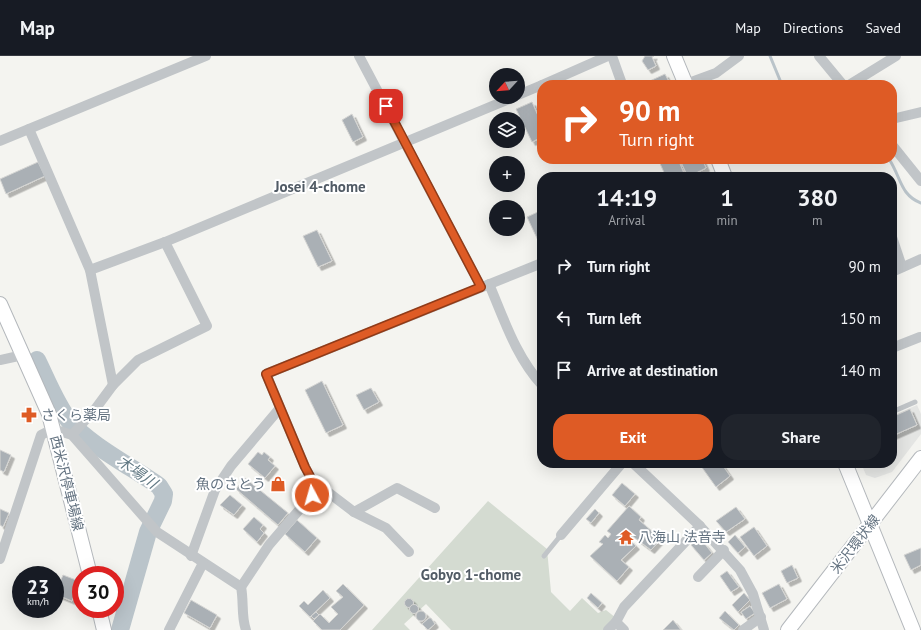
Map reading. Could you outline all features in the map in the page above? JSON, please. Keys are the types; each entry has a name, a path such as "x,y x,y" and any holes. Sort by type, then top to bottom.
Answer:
{"main road":[{"path":"674,56 684,80"},
{"name":"西米沢停車場線","path":"0,304 49,414 88,566"},
{"name":"米沢環状線","path":"788,630 921,458"},
{"path":"847,468 913,630"},
{"path":"101,618 104,630"}],"street":[{"path":"0,141 206,56"},
{"path":"359,56 485,285 517,351 537,379"},
{"path":"553,80 608,56"},
{"path":"612,56 621,80"},
{"path":"698,80 716,73 739,56"},
{"path":"819,56 839,80"},
{"path":"857,80 896,56"},
{"path":"525,92 537,87"},
{"path":"90,270 165,242 498,104"},
{"path":"897,118 921,112"},
{"path":"29,129 90,270 113,385"},
{"path":"897,151 921,181"},
{"path":"911,169 921,165"},
{"path":"72,435 96,408 113,385 138,360 207,326 165,242"},
{"path":"897,252 902,267"},
{"path":"897,270 921,259"},
{"path":"409,552 386,528 354,512 312,480 305,467 266,374 537,264"},
{"path":"897,346 920,337"},
{"path":"0,360 23,356"},
{"path":"191,556 215,490 231,466 280,408"},
{"path":"0,559 41,435 53,429 72,435 157,532 191,556 241,587 244,598 244,624 246,630"},
{"path":"561,535 618,468"},
{"path":"638,468 724,550 740,570 753,594 764,630"},
{"path":"241,587 269,545 312,495 312,480"},
{"path":"354,512 397,488 434,508"},
{"path":"608,630 616,622 624,607 700,526"},
{"path":"698,577 724,550"},
{"path":"169,630 203,563"},
{"path":"743,630 761,617"},
{"path":"616,622 624,630"}],"lane":[{"path":"897,410 915,402"},
{"path":"544,556 561,535"}],"shaded area":[{"path":"917,405 921,414 921,434 897,465 897,414"},
{"path":"863,468 895,468 892,472 875,478 866,475"},
{"path":"488,501 547,549 551,592 570,611 582,598 598,613 606,610 616,618 604,630 451,630 426,604 404,624 410,630 372,630"}],"building":[{"path":"645,56 654,56 652,57 656,66 648,70 642,61"},
{"path":"665,74 668,80 652,80"},
{"path":"532,102 537,114 537,140 532,142 525,128 525,112 517,112 516,109"},
{"path":"352,114 363,137 353,142 342,120"},
{"path":"38,162 45,176 6,194 0,179"},
{"path":"660,164 680,164 683,172 664,172"},
{"path":"682,164 704,164 706,168 698,172 686,172"},
{"path":"537,212 537,238 527,217"},
{"path":"317,230 332,261 318,267 303,236"},
{"path":"322,381 343,425 326,433 305,390"},
{"path":"371,388 379,402 364,410 356,395"},
{"path":"910,409 917,425 897,434 897,415"},
{"path":"0,450 11,455 4,472 0,470"},
{"path":"258,452 262,455 264,452 270,457 268,460 275,466 265,478 248,464"},
{"path":"702,468 724,468 730,476 716,487"},
{"path":"245,478 288,513 278,525 236,489"},
{"path":"622,483 635,494 625,506 612,495"},
{"path":"230,495 242,505 234,515 220,505"},
{"path":"629,506 641,517 639,520 661,539 651,550 631,535 632,534 629,531 622,539 627,543 630,540 636,546 621,560 629,567 617,581 590,556 603,544 599,542 605,535 608,538 611,534 607,531"},
{"path":"736,507 745,519 726,532 716,521"},
{"path":"0,509 9,513 3,527 0,525"},
{"path":"595,509 599,513 591,523 586,519"},
{"path":"254,517 263,525 260,529 264,533 257,542 243,529"},
{"path":"297,520 317,538 305,552 285,534"},
{"path":"754,527 767,546 754,556 740,537"},
{"path":"735,535 745,547 738,553 728,542"},
{"path":"697,540 701,545 704,543 712,553 704,560 691,545"},
{"path":"921,548 921,565 911,570 904,555"},
{"path":"792,565 798,578 787,583 781,571"},
{"path":"727,571 739,587 731,592 720,576"},
{"path":"64,575 72,578 72,601 64,598"},
{"path":"343,584 364,605 340,630 322,630 313,621 320,614 329,623 338,614 331,607 343,597 336,591"},
{"path":"779,584 787,599 770,608 762,593"},
{"path":"323,590 330,598 310,617 299,606 304,601 308,605"},
{"path":"591,593 602,603 598,608 587,598"},
{"path":"744,593 750,600 738,612 732,605"},
{"path":"409,598 414,603 409,608 404,603"},
{"path":"191,600 217,615 210,628 184,613"},
{"path":"414,604 419,609 414,614 409,609"},
{"path":"750,606 755,613 746,619 741,612"},
{"path":"419,611 423,611 425,612 425,620 419,621 416,618 416,614"},
{"path":"725,611 739,625 734,630 719,618"},
{"path":"316,612 319,615 314,619 311,616"},
{"path":"431,618 435,624 428,630 422,624"},
{"path":"673,620 681,630 663,630"}],"waterway":[{"path":"770,56 780,80"},
{"path":"892,164 896,172"},
{"path":"897,174 909,195 914,200 921,203"},
{"name":"木場川","path":"37,360 56,400 70,422 88,439 159,486 164,494 163,501 148,532 120,630"}],"place":[{"name":"さくら薬局","path":"29,415"},
{"name":"魚のさとう","path":"278,484"},
{"name":"八海山 法音寺","path":"626,537"}],"district":[{"name":"Josei 4-chome","path":"320,187"},
{"name":"Gobyo 1-chome","path":"471,575"}],"route":[{"path":"312,495 312,480 305,467 266,374 481,287 386,106"}]}
